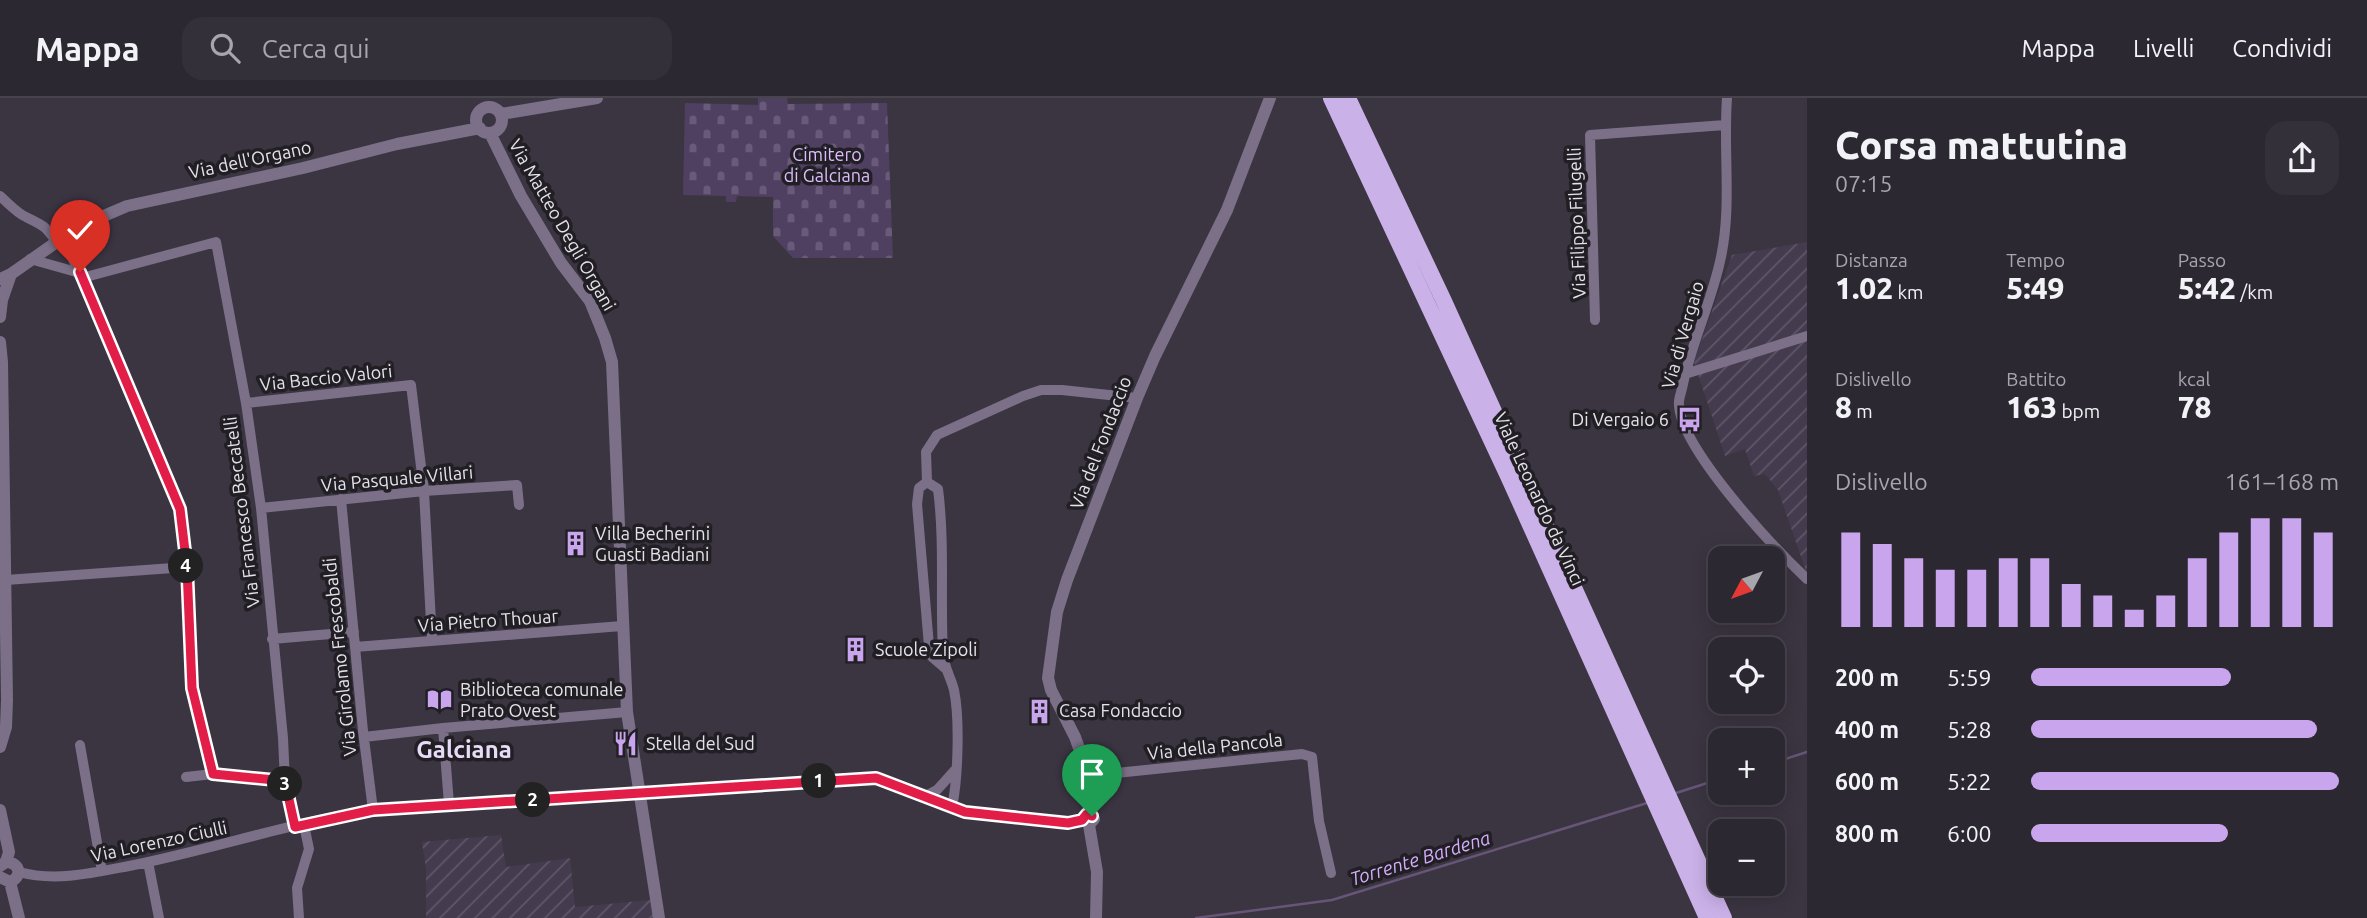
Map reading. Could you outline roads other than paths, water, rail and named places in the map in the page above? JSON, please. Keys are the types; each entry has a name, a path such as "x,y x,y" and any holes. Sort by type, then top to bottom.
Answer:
{"highway":[{"name":"Viale Leonardo da Vinci","path":"1331,98 1502,463 1707,918"},
{"name":"Viale Leonardo da Vinci","path":"1348,98 1455,324 1724,918"}],"street":[{"name":"Via dell'Organo","path":"6,276 60,239 100,216 127,206 448,133 487,114 517,113 597,98"},
{"name":"Via del Fondaccio","path":"1096,916 1097,872 1087,820 1087,776 1075,737 1051,691 1048,678 1057,612 1137,398 1227,210 1270,98"},
{"name":"Via di Vergaio","path":"1727,98 1726,229 1713,291 1696,336 1679,405 1689,435 1707,464 1782,555 1807,579"},
{"name":"Via Matteo Degli Organi","path":"487,114 521,196 590,301 606,338 612,362 627,712 659,918"},
{"name":"Via Filippo Filugelli","path":"1595,320 1590,135 1725,125"},
{"path":"0,196 25,217 37,220 60,239 81,275 177,501 183,525 187,568 192,688 213,774"},
{"name":"Via Francesco Beccatelli","path":"81,275 216,242 246,403 261,508 285,781 309,849 297,888 299,918"},
{"path":"30,259 81,275"},
{"path":"0,317 6,276"},
{"path":"1685,374 1807,336"},
{"path":"0,345 7,720 0,747"},
{"name":"Via Baccio Valori","path":"246,403 411,385 424,491"},
{"path":"928,482 926,452 937,435 1023,396 1041,390 1062,390 1137,398"},
{"path":"928,482 919,488 917,504 929,646 932,657 947,670"},
{"path":"928,482 938,489 940,502 943,648 955,700 956,769 952,807"},
{"name":"Via Pasquale Villari","path":"261,508 424,491 517,485 519,505"},
{"path":"424,491 432,641"},
{"name":"Via Girolamo Frescobaldi","path":"341,499 363,737 373,810"},
{"path":"6,580 187,568"},
{"name":"Via Pietro Thouar","path":"355,647 622,626"},
{"path":"272,639 354,632"},
{"path":"929,646 938,651 943,648"},
{"path":"363,737 627,712"},
{"path":"443,728 449,804"},
{"path":"80,746 102,871"},
{"name":"Via della Pancola","path":"1087,776 1301,754 1312,757 1319,821 1331,873"},
{"path":"926,796 937,790 956,769"},
{"path":"186,777 213,774 285,781"},
{"name":"Via Lorenzo Ciulli","path":"10,877 78,875 102,871 373,810 876,778 965,812 1068,823 1087,820"},
{"path":"0,810 9,852 3,864 15,864 10,877 19,918"},
{"path":"148,862 159,918"}],"waterway":[{"name":"Torrente Bardena","path":"1785,759 1807,752"},
{"name":"Torrente Bardena","path":"1676,793 1708,783"},
{"name":"Torrente Bardena","path":"1196,918 1332,900 1647,803"}],"place":[{"name":"Di Vergaio 6","path":"1689,420"},
{"name":"Villa Becherini Guasti Badiani","path":"575,544"},
{"name":"Scuole Zipoli","path":"855,650"},
{"name":"Biblioteca comunale Prato Ovest","path":"440,700"},
{"name":"Casa Fondaccio","path":"1039,711"},
{"name":"Stella del Sud","path":"626,744"}],"district":[{"name":"Galciana","path":"464,750"}],"park label":[{"name":"Cimitero di Galciana","path":"827,165"}]}
